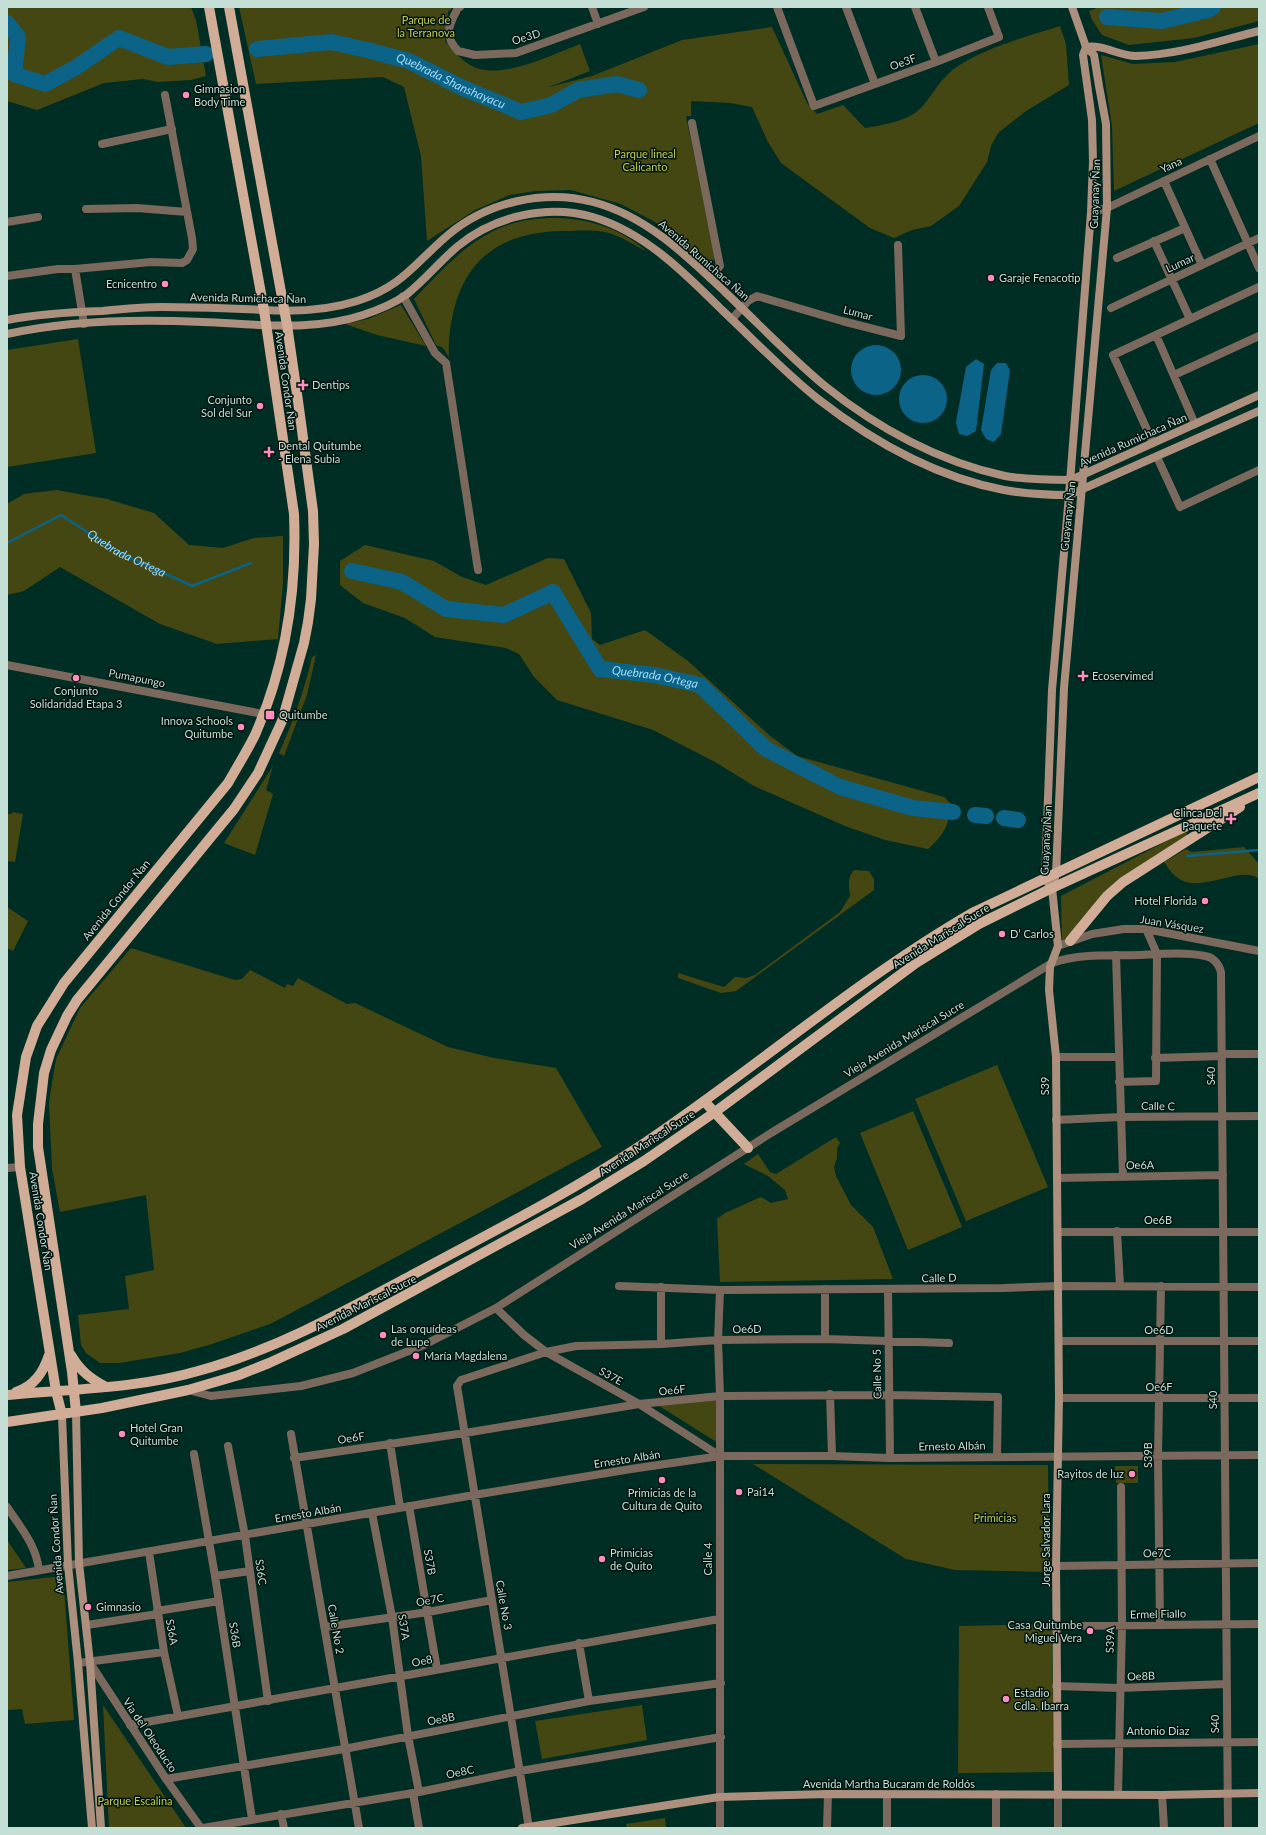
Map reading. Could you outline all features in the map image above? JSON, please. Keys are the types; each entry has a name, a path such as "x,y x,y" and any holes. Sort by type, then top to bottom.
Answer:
{"main road":[{"name":"Avenida Condor Ñan","path":"101,1828 87,1625 79,1563 76,1412 74,1388 38,1147 38,1124 44,1073 51,1050 77,1000 234,810 258,772 282,721 304,643 311,599 314,544 313,511 285,312 229,7"},
{"name":"Guayanay Ñan","path":"1052,888 1056,874 1064,688 1080,491 1083,475 1107,208 1106,124 1094,55 1086,47 1072,7"},
{"name":"Avenida Condor Ñan","path":"92,1828 68,1565 62,1415 56,1391 20,1167 17,1115 26,1057 37,1026 64,983 228,783 254,736 263,714 286,637 293,595 295,544 294,514 264,310 208,8"},
{"path":"1086,47 1096,45 1120,54 1148,56 1194,48 1259,32"},
{"name":"Guayanay Ñan","path":"1052,888 1045,879 1052,690 1084,319 1094,162 1092,120 1082,55 1086,47"},
{"name":"Avenida Rumichaca Ñan","path":"7,320 22,317 161,307 285,312 342,306 372,296 398,282 445,238 463,224 488,211 527,199 559,197 577,198 608,206 639,221 655,231 710,278 826,386 859,411 909,441 951,459 1006,476 1037,480 1071,480 1259,395"},
{"path":"510,203 515,217"},
{"path":"7,334 23,330 84,324 163,320 287,325 308,325 346,320 378,309 403,296 459,245 485,228 529,213 559,211 590,216 616,225 647,243 817,398 851,424 902,454 960,477 1004,490 1036,494 1069,495 1259,411"},
{"path":"1084,319 1097,320"},
{"name":"Avenida Mariscal Sucre","path":"8,1395 74,1388 106,1387 171,1378 199,1371 266,1348 379,1293 577,1186 634,1150 931,938 972,913 1259,777"},
{"path":"1070,941 1107,896 1122,882 1162,858 1259,794"},
{"name":"Avenida Mariscal Sucre","path":"7,1422 62,1415 188,1390 239,1375 312,1344 385,1308 582,1200 644,1161 715,1112 916,963 979,924 1140,847 1259,794"},
{"name":"S39","path":"1052,888 1058,946 1052,962 1049,990 1056,1057 1058,1286"},
{"path":"792,1036 801,1049"},
{"path":"704,1101 748,1148"},
{"name":"Jorge Salvador Lara","path":"1058,1286 1059,1398 1056,1566 1056,1744 1058,1795"},
{"path":"69,1351 90,1379 106,1387"},
{"path":"8,1395 23,1390 36,1380 45,1368 50,1354"},
{"name":"Avenida Martha Bucaram de Roldós","path":"526,1828 719,1797 828,1794 1162,1795 1259,1793"}],"street":[{"name":"Oe3D","path":"460,7 458,8 449,26 448,32 450,40 458,51 475,55 516,53 644,7"},
{"path":"592,7 598,24"},
{"name":"Oe3F","path":"777,7 814,106 936,62 999,36 988,7"},
{"path":"846,7 875,84"},
{"path":"915,7 936,62"},
{"path":"7,276 58,269 75,269 151,262 182,263 187,260 193,249 165,95"},
{"path":"692,123 720,266 710,278"},
{"path":"102,144 172,129"},
{"name":"Yana","path":"1091,212 1107,208 1259,136"},
{"path":"1210,159 1259,268"},
{"path":"1164,180 1202,265"},
{"path":"86,209 137,208 187,212"},
{"path":"7,222 38,217"},
{"path":"1117,258 1185,228"},
{"name":"Lumar","path":"1110,308 1259,238"},
{"path":"1154,241 1190,319"},
{"name":"Lumar","path":"732,319 752,298 757,296 842,321 904,336 898,245"},
{"path":"75,269 84,324"},
{"path":"1153,444 1113,355 1259,286"},
{"path":"403,296 435,353 441,357 447,368 478,570"},
{"path":"1156,335 1196,424"},
{"path":"1174,375 1259,336"},
{"path":"1157,457 1180,507 1259,470"},
{"name":"Pumapungo","path":"7,665 263,714"},
{"name":"Juan Vásquez","path":"1058,946 1092,934 1124,929 1146,929 1259,951"},
{"path":"1119,1082 1156,1081 1157,954 1146,929"},
{"path":"1052,962 1062,959 1086,956 1157,954"},
{"name":"S40","path":"1157,954 1206,956 1220,966 1221,972 1224,1563 1228,1828"},
{"path":"1116,956 1123,1177"},
{"name":"Vieja Avenida Mariscal Sucre","path":"188,1390 200,1395 223,1396 309,1384 353,1373 424,1345 496,1308 748,1148 1052,962"},
{"path":"1155,1058 1259,1054"},
{"path":"1056,1057 1118,1057"},
{"name":"Calle C","path":"1056,1120 1120,1117 1222,1118 1259,1116"},
{"path":"7,1168 20,1167"},
{"name":"Oe6A","path":"1058,1178 1222,1175"},
{"path":"1117,1231 1120,1286"},
{"name":"Oe6B","path":"1058,1232 1259,1232"},
{"name":"Calle D","path":"620,1286 720,1290 1003,1288 1058,1286 1259,1287"},
{"name":"S39B","path":"1160,1625 1158,1564 1158,1456 1161,1286"},
{"path":"660,1344 661,1287"},
{"path":"825,1289 825,1339"},
{"name":"Calle No 5","path":"888,1289 888,1395 890,1458"},
{"name":"Calle 4","path":"720,1290 718,1340 720,1396 720,1828"},
{"name":"S37E","path":"496,1308 524,1335 546,1352 639,1404 720,1456"},
{"name":"Oe6D","path":"457,1386 461,1380 546,1352 576,1346 660,1344 718,1340 825,1339 949,1343"},
{"name":"Oe6D","path":"1059,1341 1259,1341"},
{"name":"Calle No 3","path":"457,1386 520,1771 526,1828"},
{"path":"830,1394 832,1456"},
{"name":"Oe6F","path":"294,1458 465,1433 639,1404 720,1396 830,1394 998,1397 997,1456"},
{"name":"Oe6F","path":"1059,1398 1259,1398"},
{"name":"Calle No 2","path":"290,1434 359,1828"},
{"path":"390,1443 400,1508"},
{"name":"S36C","path":"228,1446 245,1536 268,1701"},
{"name":"S36B","path":"194,1454 215,1576 235,1706 242,1766 252,1819"},
{"name":"Ernesto Albán","path":"7,1576 245,1536 474,1495 720,1456 832,1456 890,1458 1259,1455"},
{"name":"S39A","path":"1118,1794 1119,1688 1122,1625 1121,1487"},
{"name":"S37B","path":"409,1506 437,1669"},
{"path":"7,1508 31,1541 39,1570"},
{"name":"S37A","path":"372,1513 392,1616 416,1792 419,1828"},
{"name":"S36A","path":"149,1552 157,1613 178,1716"},
{"name":"Oe7C","path":"1056,1566 1259,1563"},
{"path":"215,1576 250,1571"},
{"name":"Oe7C","path":"325,1627 392,1616 428,1612 492,1600"},
{"path":"87,1625 219,1602"},
{"name":"Oe8","path":"130,1725 719,1619"},
{"name":"Ermel Fiallo","path":"1057,1626 1259,1624"},
{"path":"579,1643 589,1702"},
{"path":"78,1663 90,1663 164,1652"},
{"name":"Via del Oleoducto","path":"90,1663 166,1779 202,1828"},
{"name":"Oe8B","path":"166,1779 344,1749 589,1702 721,1683"},
{"name":"Oe8B","path":"1056,1686 1119,1688 1226,1684"},
{"name":"Oe8C","path":"202,1828 354,1801 416,1792 520,1771 721,1736"},
{"name":"Antonio Diaz","path":"1056,1744 1119,1742 1259,1742"},
{"path":"827,1828 828,1794"},
{"path":"996,1794 996,1828"},
{"path":"887,1795 887,1828"},
{"path":"1058,1795 1058,1828"},
{"path":"1162,1795 1164,1828"},
{"path":"281,1814 284,1828"}],"green space":[{"path":"7,7 191,7 196,20 206,76 191,80 158,82 143,79 104,83 37,110 7,101"},
{"path":"239,7 453,7 448,12 445,41 466,63 482,69 510,69 540,60 580,44 590,71 549,87 592,76 682,40 772,27 807,103 817,114 843,105 865,128 895,122 917,112 952,70 970,59 995,47 1060,26 1066,44 1069,85 1026,111 998,133 991,146 987,162 959,206 931,226 912,230 894,238 870,228 781,163 768,142 752,107 730,103 691,101 691,116 686,116 715,258 711,264 704,264 655,222 621,204 571,190 535,191 510,195 475,210 427,241 421,156 404,87 383,77 256,84"},
{"path":"1100,7 1259,7 1259,21 1194,38 1129,45 1102,35 1092,20 1089,11"},
{"path":"1259,44 1259,123 1114,191 1112,126 1101,55 1133,64 1175,62"},
{"path":"548,218 575,219 601,225 637,243 647,252 619,237 598,231 543,232 508,241 493,249 480,260 469,273 461,290 451,321 449,357 443,348 436,345 414,299 446,266 482,237 515,223"},
{"path":"401,305 426,346 377,335 345,324 368,319"},
{"path":"78,339 96,453 7,467 7,350"},
{"path":"56,490 107,499 154,513 189,545 223,548 254,538 283,536 283,583 278,639 217,644 160,624 60,567 24,591 7,595 7,504 24,494"},
{"path":"365,545 434,561 462,577 486,585 548,558 564,559 591,613 592,639 600,645 645,630 688,661 769,735 797,756 944,797 951,804 949,818 945,829 928,849 885,840 845,826 754,786 715,762 653,730 557,700 534,677 519,654 506,648 435,637 405,618 363,603 340,585 340,561"},
{"path":"316,655 307,695 284,756 279,753 298,706 312,657"},
{"path":"273,766 266,790 273,794 255,855 224,843"},
{"path":"13,812 23,814 15,862 7,861 7,814 11,814"},
{"path":"1186,831 1188,839 1088,914 1062,942 1061,896"},
{"path":"1244,847 1259,864 1259,879 1252,876 1243,875 1200,883 1190,883 1181,880 1171,872 1164,862 1186,849 1192,852"},
{"path":"854,870 869,871 874,879 874,890 736,991 721,993 678,978 678,973 724,987 735,977 746,978 755,975 840,912 850,896 849,879"},
{"path":"7,907 28,921 13,951 7,948"},
{"path":"131,948 235,980 242,979 250,970 285,988 287,984 293,986 298,978 347,1004 355,1003 448,1047 494,1058 556,1068 602,1147 270,1324 212,1344 180,1353 119,1363 100,1363 86,1353 81,1345 78,1315 129,1309 125,1276 154,1270 146,1195 60,1212 52,1169 49,1102 56,1059 80,1008"},
{"path":"997,1065 1048,1187 966,1221 915,1099"},
{"path":"913,1111 962,1227 908,1250 860,1133"},
{"path":"836,1137 840,1143 837,1149 837,1158 834,1167 836,1176 851,1205 873,1227 893,1279 720,1282 717,1219 725,1213 761,1197 771,1203 788,1199 785,1190 768,1176 744,1164 758,1154 770,1172 776,1174"},
{"path":"716,1399 718,1443 656,1404"},
{"name":"Primicias","path":"753,1464 1048,1465 1049,1572 955,1570 906,1559"},
{"path":"1115,1466 1138,1466 1138,1483 1116,1483"},
{"path":"7,1540 26,1568 7,1570"},
{"path":"63,1576 74,1720 25,1724 22,1709 7,1710 7,1582"},
{"name":"Estadio Cdla. Ibarra","path":"1052,1624 1054,1772 958,1773 959,1626"},
{"name":"Parque Escalina","path":"103,1705 186,1828 109,1828"},
{"path":"642,1705 647,1740 542,1759 535,1721"},
{"path":"665,1818 666,1828 627,1828 626,1824"}],"water":[{"path":"871,345 881,345 894,352 901,365 901,375 894,388 881,395 871,395 862,391 855,384 851,375 851,365 855,356 862,349"},
{"path":"976,359 984,364 976,431 967,436 959,434 956,422 966,367"},
{"path":"997,363 1006,363 1010,370 1001,434 994,442 986,439 981,430 991,370"},
{"path":"923,375 932,377 940,382 945,390 947,399 945,408 940,416 932,421 923,423 914,421 906,416 901,408 899,399 901,390 906,382 914,377"}],"waterway":[{"name":"Quebrada Shanshayacu","path":"1107,17 1162,21 1208,10 1213,7"},
{"name":"Quebrada Shanshayacu","path":"7,23 18,37 14,74 45,84 75,68 119,38 168,57 206,54"},
{"name":"Quebrada Shanshayacu","path":"257,49 332,42 371,51 409,61 463,88 521,112 551,105 578,90 617,84 639,90"},
{"name":"Quebrada Ortega","path":"7,543 61,515 118,552 192,586 251,563"},
{"name":"Quebrada Ortega","path":"352,571 402,582 446,609 504,615 553,592 600,669 654,675 700,685 766,749 840,787 913,808 953,812"},
{"name":"Quebrada Ortega","path":"975,815 986,816"},
{"name":"Quebrada Ortega","path":"1004,818 1018,820"},
{"name":"Quebrada Ortega","path":"1187,856 1259,850"}],"place":[{"name":"Gimnasion Body Time","path":"186,95"},
{"name":"Garaje Fenacotip","path":"991,278"},
{"name":"Ecnicentro","path":"165,284"},
{"name":"Dentips","path":"303,385"},
{"name":"Conjunto Sol del Sur","path":"260,406"},
{"name":"Dental Quitumbe - Elena Subia","path":"269,452"},
{"name":"Ecoservimed","path":"1083,676"},
{"name":"Conjunto Solidaridad Etapa 3","path":"76,678"},
{"name":"Quitumbe","path":"270,715"},
{"name":"Innova Schools Quitumbe","path":"241,727"},
{"name":"Clinca Del Paquete","path":"1231,819"},
{"name":"Hotel Florida","path":"1205,901"},
{"name":"D’ Carlos","path":"1002,934"},
{"name":"Las orquídeas de Lupe","path":"383,1335"},
{"name":"María Magdalena","path":"416,1356"},
{"name":"Hotel Gran Quitumbe","path":"122,1434"},
{"name":"Rayitos de luz","path":"1132,1474"},
{"name":"Primicias de la Cultura de Quito","path":"662,1480"},
{"name":"Pai14","path":"739,1492"},
{"name":"Primicias de Quito","path":"602,1559"},
{"name":"Gimnasio","path":"88,1607"},
{"name":"Casa Quitumbe Miguel Vera","path":"1090,1631"},
{"name":"Estadio Cdla. Ibarra","path":"1006,1699"}],"park label":[{"name":"Parque de la Terranova","path":"426,26"},
{"name":"Parque lineal Calicanto","path":"645,160"}]}
